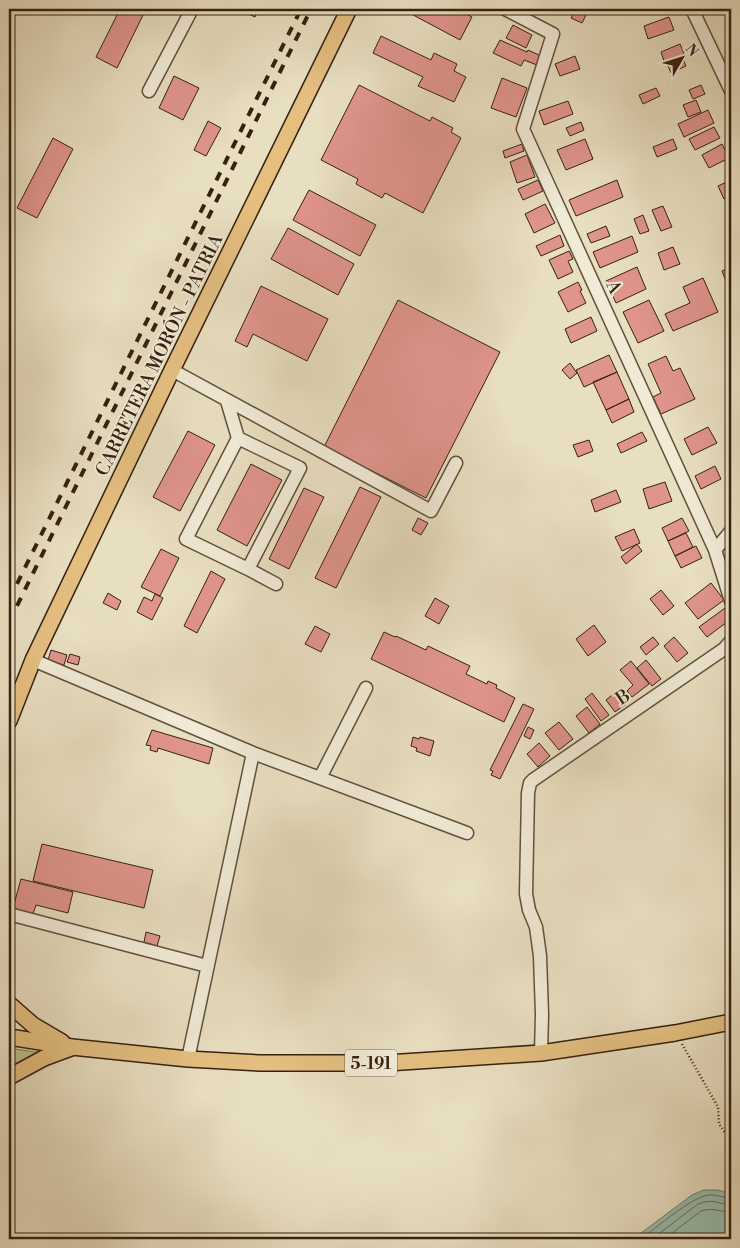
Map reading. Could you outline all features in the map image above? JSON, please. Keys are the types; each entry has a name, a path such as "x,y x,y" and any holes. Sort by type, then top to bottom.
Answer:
{"main road":[{"name":"CARRETERA MORÓN - PATRIA","path":"9,721 33,660 172,370 349,9"},
{"path":"9,1004 33,1025 72,1047"},
{"name":"5-191","path":"9,1037 72,1047 188,1059 260,1063 387,1063 541,1052 675,1033 731,1022"},
{"path":"9,1077 44,1058 72,1047"}],"street":[{"path":"149,91 192,9"},
{"path":"692,9 731,91"},
{"name":"A","path":"508,10 554,34 523,129 715,550"},
{"path":"172,370 431,511 456,464"},
{"path":"228,401 238,438 186,539 276,584"},
{"path":"238,438 300,468 248,569"},
{"path":"731,531 715,550 731,601"},
{"name":"B","path":"541,1052 540,956 536,927 529,910 526,894 528,792 530,783 724,649 731,641"},
{"path":"33,660 253,752 467,833"},
{"path":"320,778 366,688"},
{"path":"188,1059 253,752"},
{"path":"9,914 207,966"}],"path":[{"path":"675,1033 718,1107 720,1124 731,1141"}],"shaded area":[{"path":"9,1048 41,1053 9,1069"}],"water":[{"path":"704,1190 718,1190 731,1194 731,1239 633,1239 692,1195"}],"building":[{"path":"120,9 146,9 117,68 96,57"},
{"path":"238,9 259,9 255,17"},
{"path":"402,9 457,9 472,17 460,40"},
{"path":"576,9 589,9 582,23 571,18"},
{"path":"669,17 674,30 648,39 644,26"},
{"path":"513,25 532,35 526,48 506,38"},
{"path":"381,36 431,60 434,53 457,64 454,71 466,77 454,102 418,86 423,77 373,53"},
{"path":"500,40 541,56 537,65 524,60 521,66 493,53"},
{"path":"680,44 685,56 665,64 661,52"},
{"path":"575,56 580,69 560,76 555,64"},
{"path":"683,59 686,66 671,73 668,66"},
{"path":"174,76 199,88 183,120 159,108"},
{"path":"502,78 527,88 516,117 491,108"},
{"path":"359,85 430,121 432,117 453,128 451,132 461,138 423,213 385,193 382,198 356,184 358,179 321,160"},
{"path":"701,85 705,94 693,99 689,90"},
{"path":"656,88 660,96 643,104 639,95"},
{"path":"696,100 701,112 688,117 683,105"},
{"path":"568,101 573,114 544,125 539,111"},
{"path":"708,110 714,123 684,137 678,124"},
{"path":"208,121 221,128 206,156 194,150"},
{"path":"581,122 584,130 570,136 566,128"},
{"path":"714,127 720,138 695,150 689,139"},
{"path":"53,138 73,149 37,218 17,208"},
{"path":"585,139 593,159 566,170 557,150"},
{"path":"673,139 677,149 657,157 653,147"},
{"path":"522,144 524,151 505,158 503,151"},
{"path":"722,144 729,158 709,168 702,155"},
{"path":"527,155 535,177 517,183 510,162"},
{"path":"538,180 543,191 523,200 518,189"},
{"path":"617,180 623,197 576,216 569,200"},
{"path":"731,180 731,196 724,199 718,186"},
{"path":"309,190 376,225 360,256 293,220"},
{"path":"545,204 555,223 534,233 525,214"},
{"path":"663,206 672,227 661,231 652,210"},
{"path":"643,215 649,231 640,234 634,219"},
{"path":"606,226 610,236 591,243 587,234"},
{"path":"288,228 354,264 338,295 271,259"},
{"path":"560,235 564,246 541,256 536,246"},
{"path":"632,236 638,252 600,268 593,252"},
{"path":"673,247 680,264 664,270 658,253"},
{"path":"569,251 573,259 568,261 573,272 558,279 549,260"},
{"path":"637,267 646,289 616,303 606,281"},
{"path":"731,267 731,279 726,281 722,271"},
{"path":"703,278 718,312 673,331 665,314 690,303 683,287"},
{"path":"578,282 586,303 568,312 558,292"},
{"path":"261,286 328,319 307,361 253,334 247,347 235,341"},
{"path":"398,300 500,352 426,498 324,447"},
{"path":"649,300 664,331 638,343 623,312"},
{"path":"591,317 597,331 571,343 565,329"},
{"path":"609,355 617,372 584,387 576,370"},
{"path":"666,356 673,371 680,368 695,399 661,414 653,397 661,393 648,364"},
{"path":"570,363 577,373 570,379 562,370"},
{"path":"617,372 629,399 606,410 593,382"},
{"path":"629,399 634,412 612,423 606,410"},
{"path":"708,427 717,443 692,455 684,439"},
{"path":"188,431 215,445 180,511 153,497"},
{"path":"642,432 647,441 621,453 617,444"},
{"path":"589,440 593,451 578,457 573,445"},
{"path":"251,464 282,480 247,546 217,530"},
{"path":"715,466 721,479 701,489 695,476"},
{"path":"665,482 672,501 649,509 643,489"},
{"path":"360,487 381,497 336,588 315,578"},
{"path":"304,488 324,497 289,569 269,559"},
{"path":"616,490 621,502 595,512 591,500"},
{"path":"418,518 428,523 421,535 412,530"},
{"path":"682,518 689,531 668,541 662,528"},
{"path":"634,529 640,543 622,551 615,537"},
{"path":"686,533 693,547 675,556 668,541"},
{"path":"637,544 642,551 626,564 621,557"},
{"path":"696,546 702,558 681,568 675,556"},
{"path":"161,549 179,558 160,596 141,587"},
{"path":"211,571 225,579 197,633 184,626"},
{"path":"711,583 724,600 698,619 685,603"},
{"path":"661,590 674,606 663,615 650,599"},
{"path":"108,593 121,601 117,610 103,603"},
{"path":"155,594 163,598 152,620 137,612 144,597 152,601"},
{"path":"435,598 449,606 439,624 425,616"},
{"path":"725,608 731,619 707,637 699,627"},
{"path":"594,625 606,642 588,656 576,639"},
{"path":"315,626 330,634 321,652 305,644"},
{"path":"384,632 426,650 428,646 470,666 466,674 487,684 488,681 497,685 496,688 515,698 504,722 371,659"},
{"path":"653,637 659,644 646,655 640,647"},
{"path":"674,637 688,653 677,662 664,646"},
{"path":"51,650 67,655 64,665 48,660"},
{"path":"70,654 80,657 78,665 67,662"},
{"path":"646,660 661,679 652,686 637,668"},
{"path":"631,661 649,684 632,697 627,691 633,685 620,670"},
{"path":"616,692 626,704 615,712 606,700"},
{"path":"592,693 609,715 601,721 585,699"},
{"path":"523,704 534,709 500,779 491,775 493,771 490,770"},
{"path":"587,707 600,724 589,733 576,716"},
{"path":"559,722 573,739 559,750 545,733"},
{"path":"528,727 534,730 530,739 524,736"},
{"path":"152,730 213,748 209,764 158,748 157,752 150,750 151,746 146,745"},
{"path":"413,737 434,741 430,756 416,751 417,748 411,746"},
{"path":"539,743 550,756 538,767 527,754"},
{"path":"42,844 153,870 144,908 33,881"},
{"path":"21,879 73,892 68,913 36,905 33,914 13,908"},
{"path":"146,932 160,936 157,946 144,942"}],"railway":[{"path":"9,600 301,9"},
{"path":"9,622 311,9"}]}
